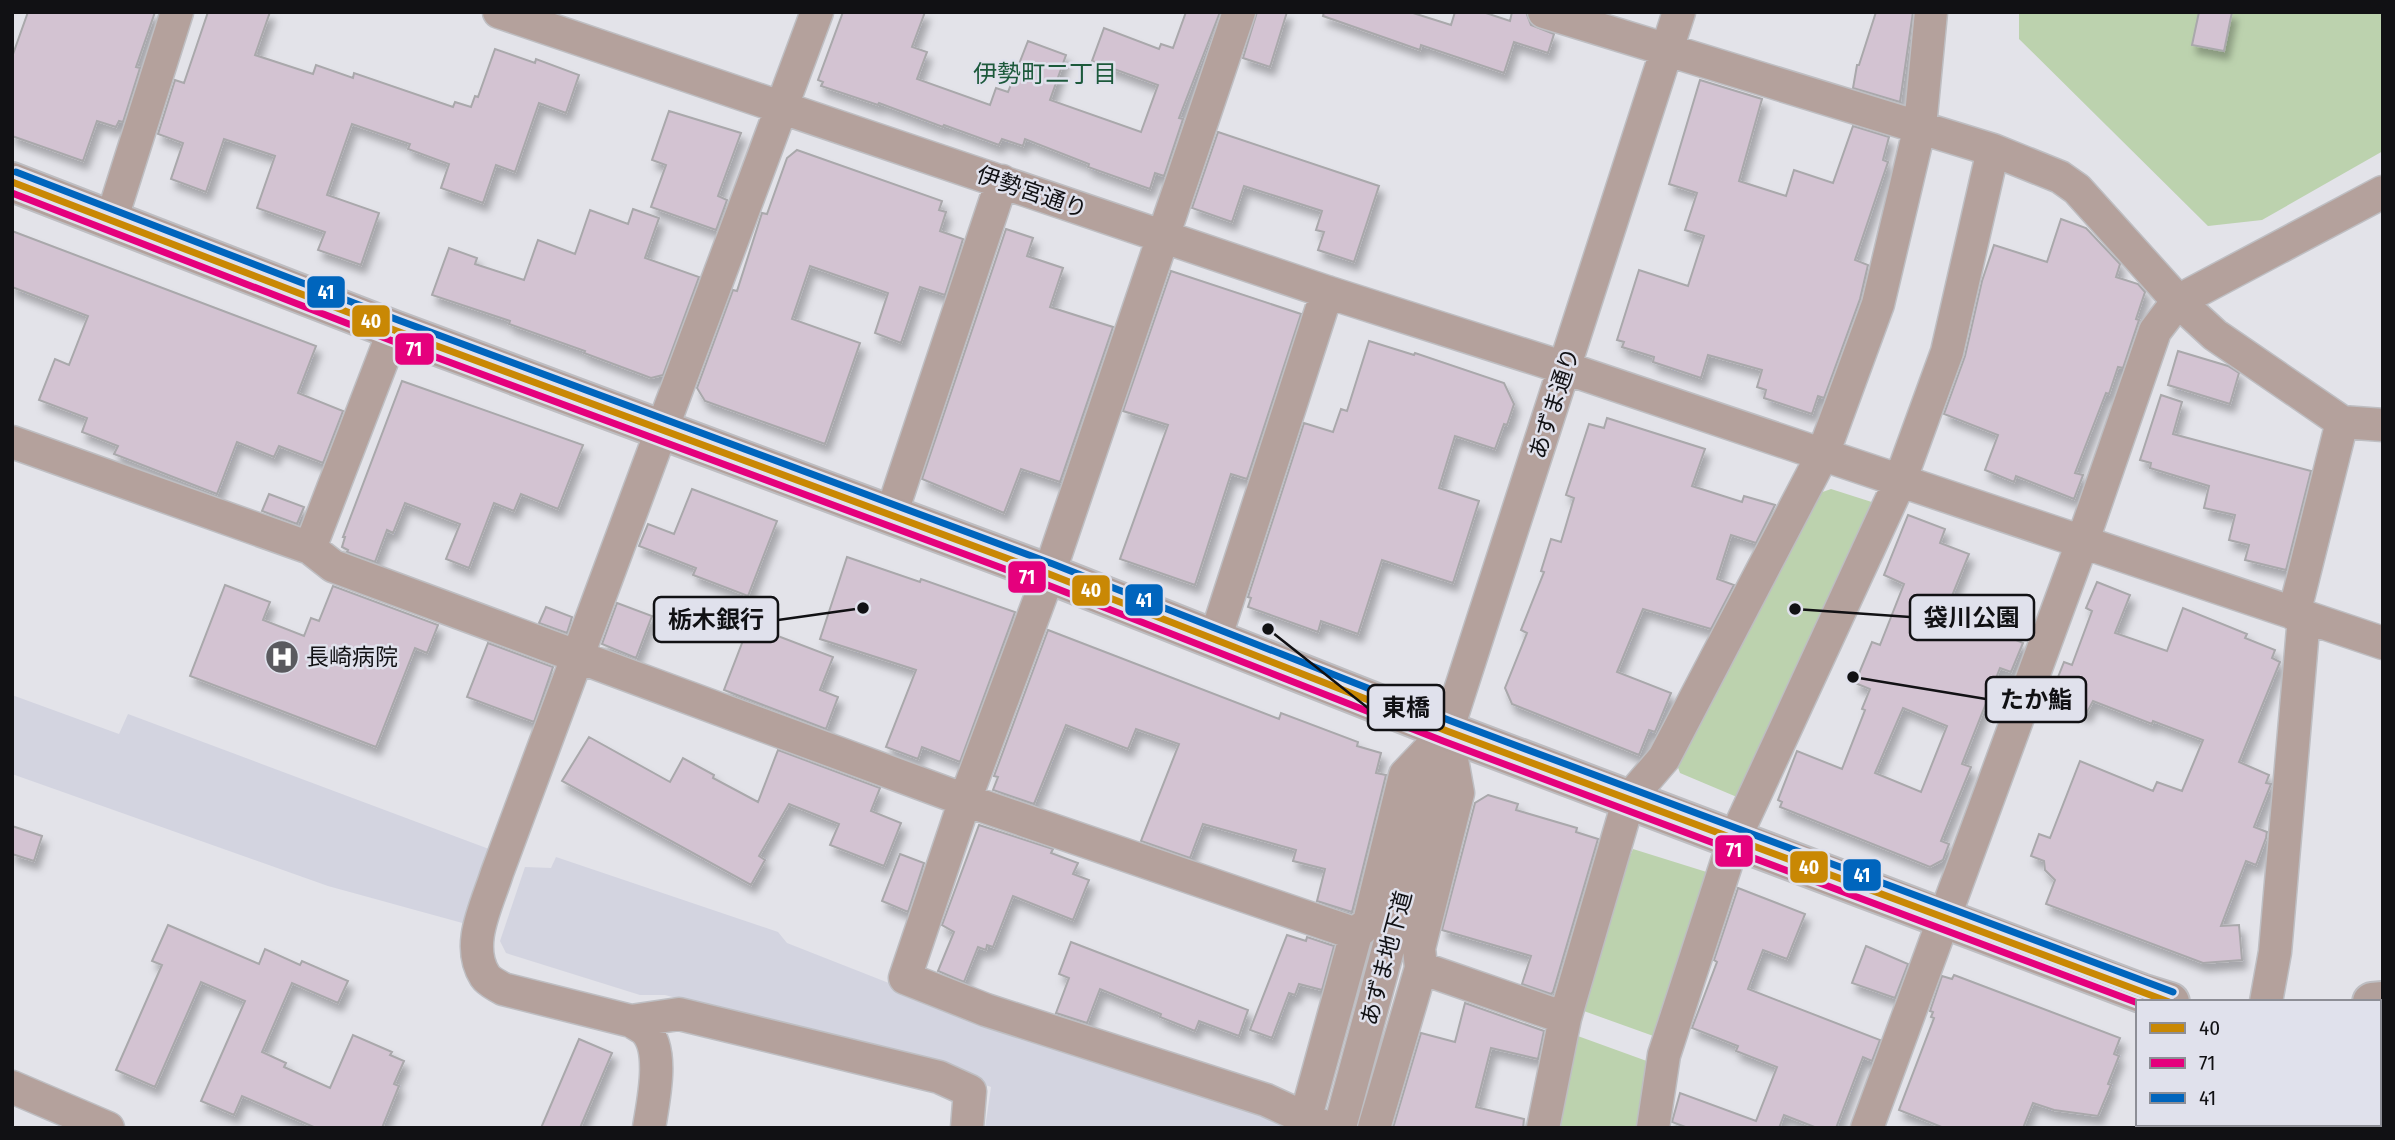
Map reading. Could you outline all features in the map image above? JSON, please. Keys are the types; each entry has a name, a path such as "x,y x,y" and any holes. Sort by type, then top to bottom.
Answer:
{"main road":[{"path":"12,182 394,330 1049,574 1447,731 2164,1000"}],"street":[{"path":"111,221 177,12"},
{"name":"伊勢宮通り","path":"499,12 1327,292 1566,368 2383,643"},
{"path":"649,1128 656,1080 654,1043 645,1030 631,1021 503,989 486,978 476,957 476,940 497,873 817,12"},
{"path":"1239,12 1049,574 965,800 905,978 986,1010 1266,1100 1324,1124 1356,934 1369,922 1405,775 1447,731"},
{"path":"1544,12 1920,126 1993,150 2060,177 2077,188 2178,301 2215,334 2343,422 2383,425"},
{"name":"あずま通り","path":"1431,794 1447,731 1679,12"},
{"path":"1544,1128 1565,1018 1629,799 1664,758 1823,454 1878,304 1920,126 1931,12"},
{"path":"1653,1128 1664,1055 1734,840 1900,481 1947,352 1993,150"},
{"path":"891,515 1002,181"},
{"path":"1867,1128 2082,543 2155,331 2178,301 2383,192"},
{"path":"1215,639 1327,292"},
{"path":"310,548 394,330"},
{"path":"2266,1000 2276,952 2299,615 2343,422"},
{"path":"12,442 310,548 333,566 965,800 1356,934"},
{"path":"1374,1128 1420,968 1419,948 1458,793 1447,731"},
{"name":"あずま地下道","path":"1324,1124 1431,794"},
{"path":"1420,968 1565,1018"},
{"path":"631,1021 679,1014 939,1077 970,1091 967,1128"},
{"path":"12,1087 108,1128"}],"shaded area":[{"path":"12,695 119,734 128,714 489,849 466,924 328,886 12,774"},
{"path":"556,857 778,932 787,943 983,1020 1245,1104 1290,1128 985,1128 991,1087 928,1064 665,995 640,995 506,953 500,941 525,867 551,868"}],"green space":[{"path":"2019,12 2383,12 2383,151 2262,220 2208,226 2019,39"},
{"path":"1831,489 1878,504 1744,800 1680,773 1675,759 1738,651 1817,494"},
{"path":"1633,849 1713,874 1659,1038 1581,1010 1622,876"},
{"path":"1575,1035 1655,1064 1644,1128 1556,1128"}],"building":[{"path":"28,12 155,12 136,67 140,68 123,122 119,121 116,127 97,121 83,161 12,136 12,57"},
{"path":"208,12 270,12 255,55 313,74 316,65 353,78 354,73 453,107 455,102 471,107 475,96 478,97 495,49 535,63 536,59 579,75 566,113 539,103 515,172 496,165 483,203 441,188 449,164 408,149 410,144 352,124 327,195 379,213 361,265 318,250 325,232 257,208 275,156 224,139 206,192 171,179 183,143 158,134 175,80 184,83"},
{"path":"843,12 925,12 912,47 927,52 917,79 990,105 996,88 1008,92 1028,41 1066,55 1050,100 1141,132 1158,85 1092,61 1104,28 1159,49 1161,44 1173,48 1186,12 1220,12 1179,118 1183,119 1164,176 1155,173 1150,189 1088,167 1089,164 1025,139 1023,146 1002,139 999,145 879,103 878,105 821,86 823,82 818,80"},
{"path":"1257,12 1287,12 1270,67 1243,58"},
{"path":"1324,12 1410,12 1451,25 1455,12 1483,12 1510,21 1512,12 1526,12 1531,25 1554,34 1548,53 1514,42 1504,73 1421,45 1420,50 1323,16"},
{"path":"1876,12 1913,12 1900,102 1853,88 1857,65"},
{"path":"2199,12 2232,12 2224,51 2192,45"},
{"path":"1700,80 1762,99 1739,181 1786,196 1794,170 1833,183 1853,126 1889,137 1883,160 1888,162 1855,260 1868,265 1860,299 1824,398 1818,396 1812,414 1764,398 1766,390 1757,387 1762,370 1708,355 1701,378 1653,362 1654,357 1622,347 1624,342 1617,340 1639,270 1688,286 1704,236 1685,230 1697,193 1669,184"},
{"path":"669,111 741,133 718,196 727,200 716,230 651,207 666,165 652,160"},
{"path":"1218,132 1379,186 1354,262 1318,250 1324,232 1316,230 1322,211 1244,186 1232,222 1192,208"},
{"path":"797,150 942,201 939,210 946,212 940,231 963,239 945,295 920,287 901,343 875,333 888,293 810,266 792,319 860,343 825,444 705,401 697,388 733,290 737,291 762,213 767,214 787,158"},
{"path":"633,209 659,218 645,258 699,277 663,375 651,378 509,324 510,321 432,295 449,248 477,258 475,264 524,280 538,240 575,254 590,210 628,224"},
{"path":"2061,219 2086,228 2120,264 2116,277 2138,284 2145,292 2123,368 2118,367 2109,394 2106,393 2075,473 2083,475 2074,499 2016,476 2014,482 1985,470 1998,435 1944,414 1965,356 1982,281 1994,245 2047,262"},
{"path":"1006,229 1033,238 1027,256 1063,268 1050,307 1113,327 1060,482 1021,469 1004,513 922,479"},
{"path":"12,231 316,346 298,393 343,411 323,463 279,446 274,457 237,442 217,494 114,454 118,446 82,432 87,418 39,400 55,359 69,365 88,316 12,287"},
{"path":"1171,271 1301,314 1247,479 1231,474 1195,585 1120,559 1168,425 1123,411"},
{"path":"1369,341 1414,355 1415,353 1504,383 1514,404 1495,449 1455,436 1439,488 1479,501 1453,583 1382,560 1358,634 1321,621 1318,632 1248,607 1251,598 1248,597 1304,423 1333,432 1341,409 1347,411"},
{"path":"2178,351 2228,366 2239,373 2230,404 2168,385"},
{"path":"402,381 583,445 558,509 521,494 514,511 494,503 469,568 446,559 460,524 405,503 393,533 387,530 375,562 347,552 348,550 342,547 343,537"},
{"path":"2161,395 2182,402 2173,434 2311,471 2286,570 2245,560 2249,545 2229,540 2235,515 2204,508 2209,486 2150,468 2151,463 2140,460"},
{"path":"1607,418 1705,449 1692,486 1742,502 1744,496 1775,505 1756,543 1731,535 1717,579 1734,585 1711,629 1643,609 1617,672 1671,693 1655,732 1649,730 1639,755 1512,704 1505,688 1527,633 1521,630 1544,572 1541,571 1551,539 1561,542 1574,498 1566,495 1589,424 1604,428"},
{"path":"692,489 777,521 748,596 693,575 696,568 639,546 648,524 674,534"},
{"path":"269,494 304,507 297,524 262,511"},
{"path":"1908,515 1945,529 1940,543 1969,554 1941,623 1958,612 2010,633 2009,637 2023,643 2011,672 2000,668 1962,764 1971,767 1941,841 1949,844 1943,860 1930,867 1780,807 1782,802 1778,800 1797,751 1842,769 1865,710 1862,709 1870,689 1855,683 1872,642 1880,645 1904,584 1884,575","holes":["1903,708 1947,726 1921,792 1875,773"]},
{"path":"847,557 920,582 921,579 1015,612 960,762 922,747 918,759 886,747 916,670 820,639"},
{"path":"2097,582 2130,595 2115,633 2167,651 2183,608 2247,634 2245,638 2275,650 2272,658 2280,662 2239,762 2269,775 2266,783 2271,784 2254,827 2267,832 2266,838 2256,865 2246,861 2221,926 2239,925 2242,960 2203,963 2046,904 2055,880 2045,870 2044,861 2031,856 2039,834 2050,838 2080,761 2153,791 2157,782 2182,791 2203,740 2093,701 2086,714 2049,700 2064,662 2072,665 2092,611 2086,608"},
{"name":"長崎病院","path":"225,585 270,602 263,620 304,636 311,618 319,621 333,586 438,625 427,653 415,648 376,747 190,676"},
{"path":"617,603 652,616 636,658 602,644"},
{"path":"546,607 572,617 567,633 539,623"},
{"path":"749,625 833,657 820,690 838,697 826,729 724,690"},
{"path":"1048,630 1279,719 1281,713 1358,742 1357,746 1381,753 1376,773 1386,775 1352,912 1317,901 1325,869 1293,861 1296,850 1203,824 1190,858 1141,841 1179,744 1136,729 1128,749 1066,725 1034,804 993,790 998,777 994,776"},
{"path":"488,643 553,667 534,722 467,697"},
{"path":"589,737 670,782 683,758 758,802 778,750 880,788 871,811 901,823 884,866 830,845 839,824 789,804 759,856 765,860 751,885 562,781"},
{"path":"1488,795 1518,804 1516,810 1577,828 1576,832 1598,839 1551,994 1522,984 1531,956 1442,930 1475,803"},
{"path":"979,825 1053,849 1051,853 1078,863 1073,874 1089,880 1073,920 1013,896 993,947 987,945 986,950 978,947 964,982 938,971 954,932 942,925"},
{"path":"12,826 42,836 34,861 12,854"},
{"path":"900,854 924,863 908,912 882,901"},
{"path":"1738,888 1805,914 1787,959 1763,950 1748,989 1880,1040 1872,1061 1863,1057 1836,1128 1817,1128 1784,1115 1779,1128 1688,1128 1672,1122 1680,1093 1756,1121 1777,1067 1736,1051 1738,1046 1692,1028 1717,962 1714,960"},
{"path":"168,925 259,964 265,949 300,965 302,961 348,981 338,1003 292,983 262,1052 286,1063 284,1067 330,1088 353,1035 392,1052 390,1055 404,1061 394,1084 399,1086 382,1128 316,1128 242,1096 234,1115 201,1101 245,1001 201,982 155,1087 116,1070 162,965 152,961"},
{"path":"1287,935 1306,941 1307,937 1334,946 1322,990 1299,984 1295,995 1289,993 1272,1038 1250,1030"},
{"path":"1071,942 1248,1010 1239,1036 1199,1021 1195,1031 1100,989 1087,1023 1056,1013 1069,978 1059,974"},
{"path":"1866,946 1908,964 1895,998 1852,983"},
{"path":"1954,975 2120,1038 2114,1054 2119,1056 2108,1084 2111,1085 2098,1116 2054,1110 2033,1103 2023,1128 1944,1128 1899,1110 1934,1018 1931,1017 1933,1012 1930,1011 1942,976 1952,979"},
{"path":"1465,1003 1544,1031 1538,1059 1491,1048 1476,1107 1524,1119 1523,1128 1393,1128 1421,1033 1455,1042"},
{"path":"579,1039 612,1053 580,1128 541,1128"}],"transit line":[{"name":"41","path":"16,172 398,320 1053,564 1451,721 2173,992"},
{"name":"40","path":"12,182 394,330 1049,574 1447,731 2164,1000"},
{"name":"71","path":"12,193 390,340 1045,584 1443,741 2136,1002"}],"place":[{"name":"栃木銀行","path":"863,608"},
{"name":"袋川公園","path":"1795,609"},
{"name":"東橋","path":"1268,629"},
{"name":"長崎病院","path":"282,657"},
{"name":"たか鮨","path":"1853,677"}],"district":[{"name":"伊勢町二丁目","path":"1045,74"}]}
